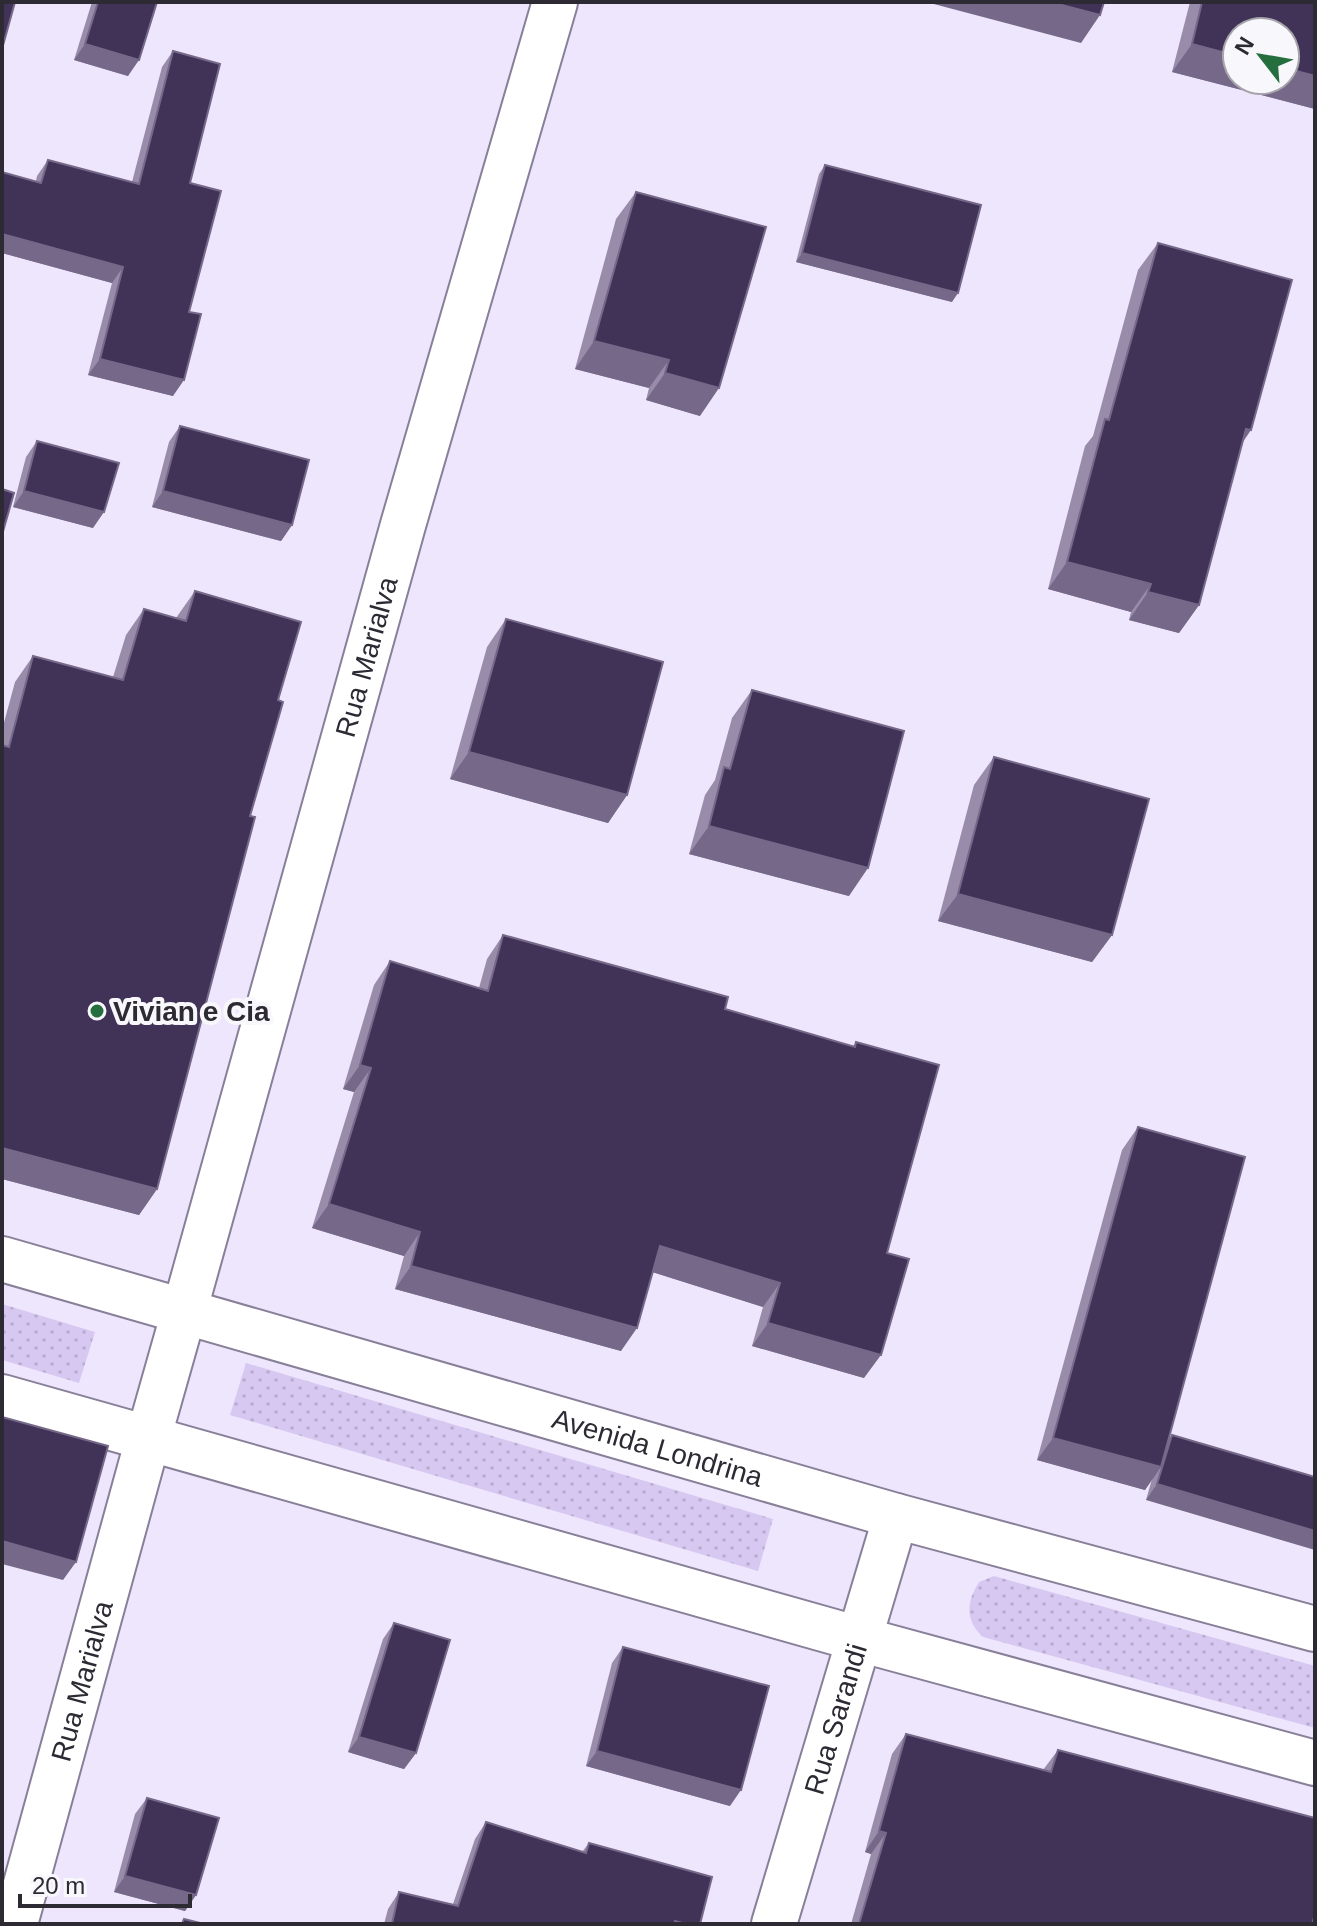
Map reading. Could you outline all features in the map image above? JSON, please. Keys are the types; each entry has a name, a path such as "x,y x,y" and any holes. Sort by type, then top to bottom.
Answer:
{"main road":[{"name":"Rua Marialva","path":"15,1924 403,525 555,2"},
{"name":"Avenida Londrina","path":"2,1259 896,1516 1315,1629"},
{"path":"2,1397 859,1639 1315,1763"},
{"name":"Rua Sarandi","path":"774,1924 896,1516"}],"shaded area":[{"path":"2,1304 95,1332 79,1383 2,1360"},
{"path":"246,1363 773,1519 758,1571 230,1415"},
{"path":"994,1576 1315,1666 1315,1728 983,1637 970,1618 970,1604 979,1582"}],"building":[{"path":"2,2 15,2 2,49"},
{"path":"98,2 157,2 139,60 85,44"},
{"path":"1050,2 1104,2 1100,15"},
{"path":"1202,2 1315,2 1315,76 1301,72 1301,16 1221,16 1221,52 1192,44"},
{"path":"173,51 220,64 190,183 221,191 189,312 201,314 184,380 100,359 123,267 2,234 2,172 41,183 48,160 139,184"},
{"path":"825,165 981,205 958,293 802,253"},
{"path":"636,192 766,227 719,388 665,373 669,360 594,341"},
{"path":"1158,243 1292,280 1251,430 1246,429 1199,605 1148,592 1151,584 1067,562 1105,419 1109,420"},
{"path":"180,426 309,460 292,525 163,491"},
{"path":"37,441 119,463 104,512 24,491"},
{"path":"2,489 14,493 2,535"},
{"path":"195,591 301,622 278,700 283,702 250,816 255,817 157,1189 2,1148 2,745 9,747 33,656 123,680 144,609 186,621"},
{"path":"506,619 663,662 627,795 469,752"},
{"path":"752,690 904,731 868,868 709,826 724,767 730,769"},
{"path":"994,757 1149,799 1112,935 958,894"},
{"path":"503,935 728,997 725,1009 855,1047 856,1042 939,1065 887,1253 909,1259 881,1355 768,1323 780,1283 660,1246 637,1328 411,1266 420,1232 329,1204 371,1068 360,1065 390,961 488,991"},
{"path":"1138,1127 1245,1157 1161,1467 1053,1438"},
{"path":"2,1417 108,1446 76,1562 2,1541"},
{"path":"1172,1435 1315,1477 1315,1531 1157,1484"},
{"path":"394,1623 450,1640 416,1753 359,1737"},
{"path":"623,1647 769,1686 741,1790 597,1751"},
{"path":"906,1734 1051,1772 1058,1750 1315,1818 1315,1914 1312,1924 859,1924 886,1833 879,1831"},
{"path":"147,1798 219,1818 196,1895 125,1876"},
{"path":"486,1822 586,1853 589,1843 712,1877 700,1924 675,1921 674,1924 392,1924 399,1892 458,1906"},
{"path":"184,1919 204,1924 182,1924"}],"place":[{"name":"Vivian e Cia","path":"97,1011"}]}
